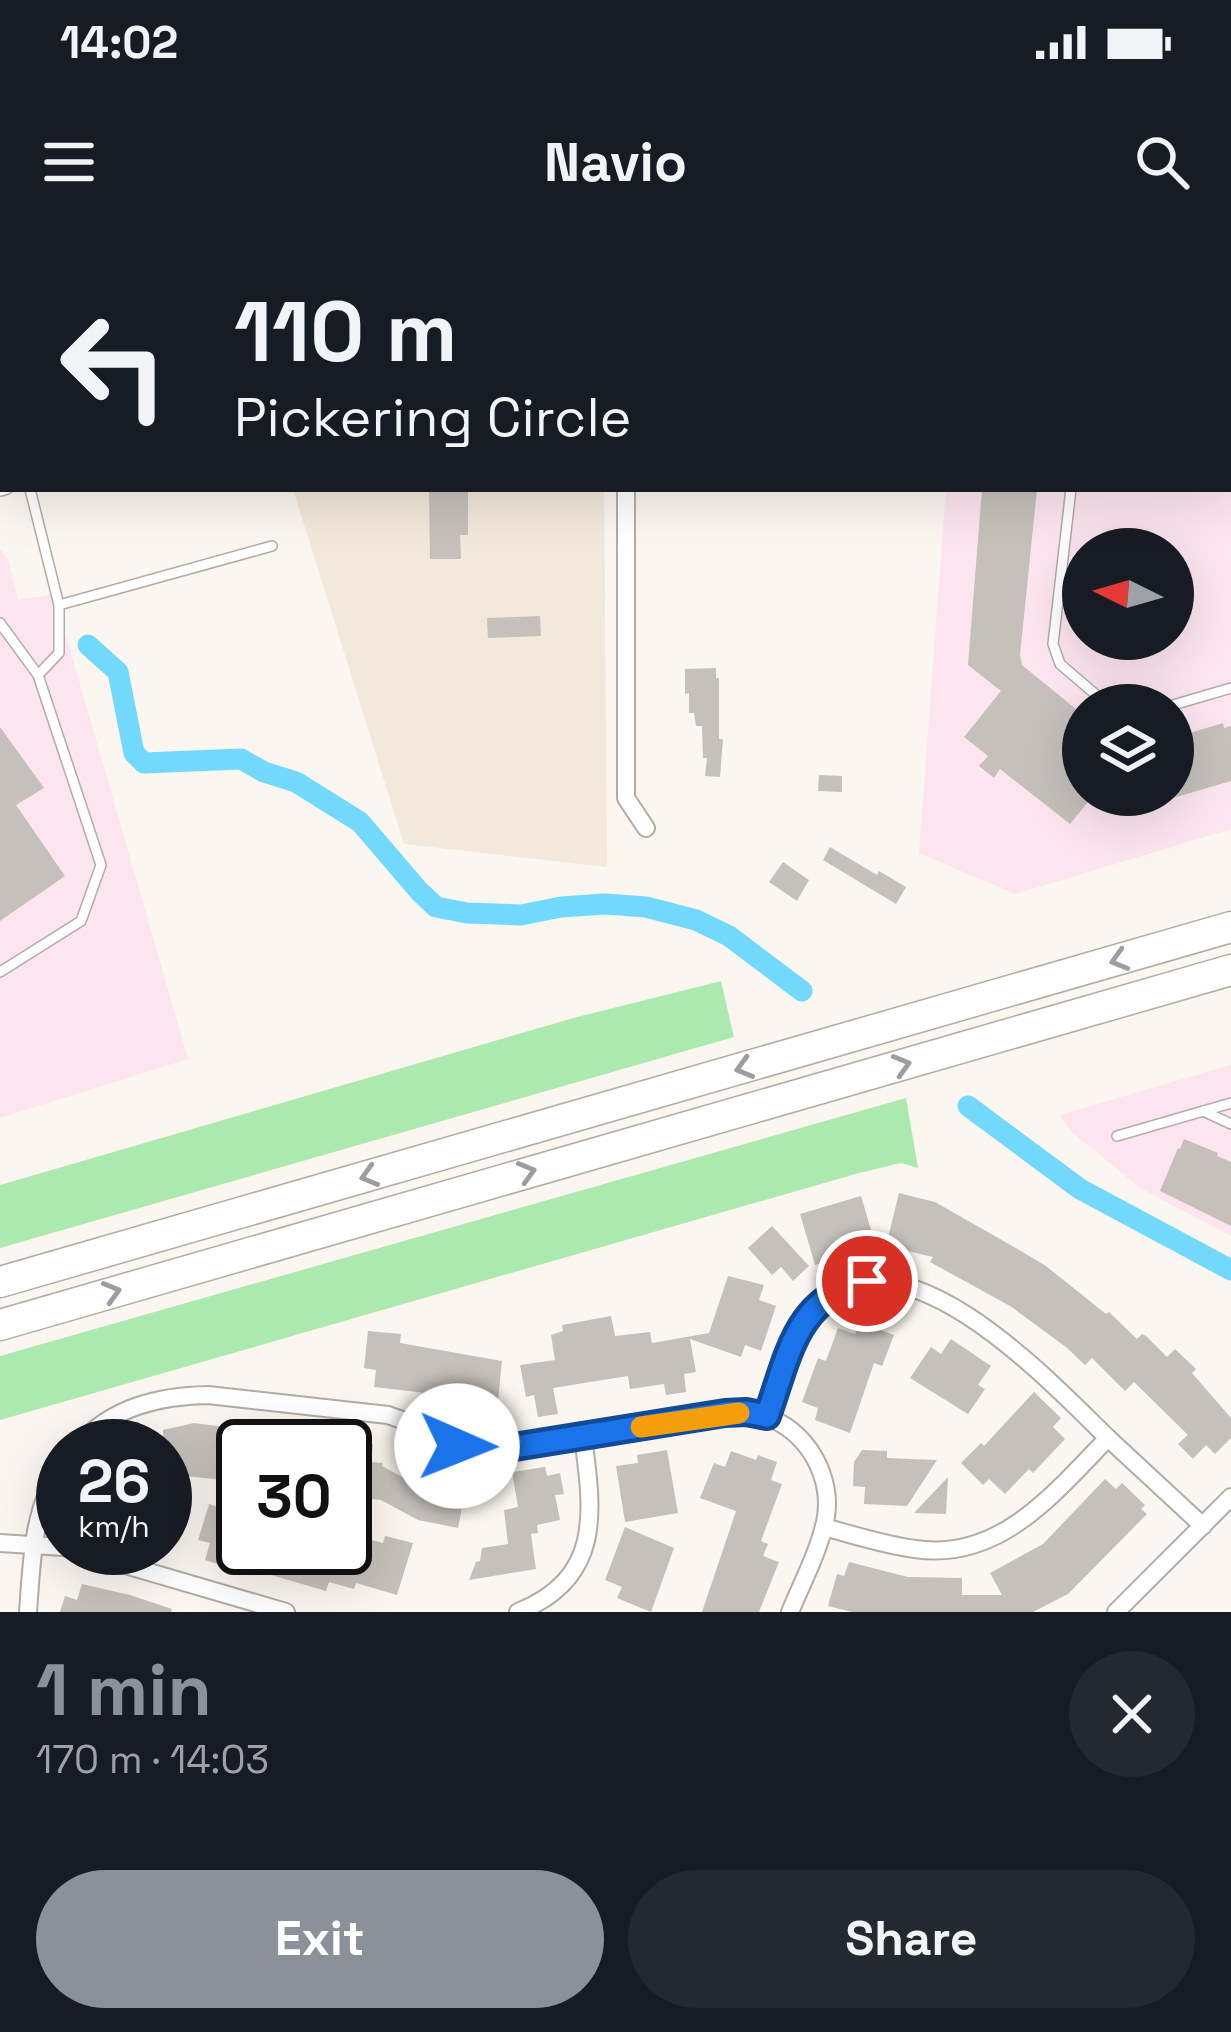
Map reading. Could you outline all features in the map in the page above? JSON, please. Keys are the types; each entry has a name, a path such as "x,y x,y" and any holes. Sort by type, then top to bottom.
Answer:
{"highway":[{"path":"0,1282 1231,927"},
{"path":"0,1324 1231,970"}],"street":[{"path":"626,492 626,798 646,828"},
{"path":"767,1416 793,1342 826,1297 867,1281 908,1286 987,1328 1023,1356 1203,1526"},
{"path":"109,1419 155,1400 208,1395 388,1415 435,1438 479,1450 725,1413 767,1416 808,1447 819,1467 827,1509 790,1612"},
{"path":"518,1612 562,1584 584,1550 592,1506 583,1437"},
{"path":"824,1526 918,1550 966,1547 991,1539 1035,1511 1108,1438"},
{"path":"1122,1610 1231,1497"},
{"path":"28,1612 36,1535"},
{"path":"0,1543 34,1544"},
{"path":"158,1575 286,1612"}],"lane":[{"path":"32,492 59,605 58,653 38,675"},
{"path":"1070,492 1053,644 1060,664 1083,684"},
{"path":"59,605 272,546"},
{"path":"0,623 38,675 100,865 81,921 0,972"},
{"path":"1194,699 1231,688"},
{"path":"1117,1136 1231,1103"},
{"path":"1202,1111 1231,1124"}],"shaded area":[{"path":"294,492 604,492 607,867 404,844"},
{"path":"946,492 1231,492 1231,829 1015,894 919,853"},
{"path":"0,549 8,559 18,600 54,594 188,1059 0,1118"},
{"path":"1231,1065 1231,1236 1140,1188 1072,1132 1059,1115"}],"green space":[{"path":"721,981 734,1037 0,1248 0,1185 577,1017"},
{"path":"906,1098 918,1168 901,1163 859,1173 0,1420 0,1356"}],"building":[{"path":"429,492 468,492 468,535 460,535 461,559 430,559"},
{"path":"982,492 1037,492 1020,655 1022,665 1062,698 1062,816 1077,816 1070,824 1000,769 994,778 979,766 988,756 964,737 1001,691 968,665"},
{"path":"540,616 541,636 488,638 487,618"},
{"path":"716,668 719,739 723,739 720,777 705,776 702,726 696,726 694,713 689,713 689,693 685,694 685,669"},
{"path":"1223,723 1224,728 1231,726 1231,781 1194,792 1194,732"},
{"path":"0,727 44,788 16,805 65,876 0,921"},
{"path":"819,775 842,776 842,792 818,791"},
{"path":"830,847 906,887 896,904 823,860"},
{"path":"783,862 809,880 797,901 769,882"},
{"path":"1184,1139 1231,1162 1231,1226 1160,1191"},
{"path":"899,1193 935,1202 1046,1266 1137,1339 1146,1336 1167,1357 1175,1349 1196,1369 1192,1373 1231,1418 1231,1438 1215,1454 1206,1445 1193,1459 1178,1444 1188,1435 1134,1382 1125,1391 1092,1358 1085,1365 1010,1306 930,1262 933,1257 886,1246"},
{"path":"861,1196 876,1247 815,1265 800,1214"},
{"path":"772,1226 809,1266 793,1281 781,1267 772,1275 748,1248"},
{"path":"728,1276 764,1285 759,1300 776,1306 761,1351 745,1345 741,1357 690,1339 696,1372 684,1374 686,1392 666,1395 664,1384 630,1389 628,1376 553,1388 558,1414 538,1417 534,1395 526,1397 520,1365 555,1360 551,1335 563,1331 562,1325 611,1316 615,1336 650,1332 652,1343 709,1333"},
{"path":"859,1322 894,1335 882,1366 874,1363 850,1433 815,1420 818,1408 802,1402 818,1358 826,1361 838,1328 855,1334"},
{"path":"368,1331 401,1334 400,1343 502,1361 498,1401 490,1400 487,1421 467,1419 468,1408 442,1404 443,1395 374,1387 376,1370 364,1368"},
{"path":"951,1339 991,1366 978,1385 985,1389 968,1414 910,1378 931,1347 941,1354"},
{"path":"1034,1392 1061,1418 1053,1427 1065,1439 1005,1494 989,1479 983,1485 961,1463 981,1443 984,1446"},
{"path":"192,1423 216,1426 216,1479 192,1477"},
{"path":"667,1450 678,1513 625,1522 616,1466 638,1463 637,1455"},
{"path":"862,1450 887,1451 887,1458 937,1460 907,1506 864,1504 865,1487 853,1486 854,1462"},
{"path":"731,1451 777,1462 771,1480 782,1484 761,1541 768,1544 763,1556 779,1562 759,1612 702,1612 736,1511 700,1498 714,1463 725,1467"},
{"path":"417,1459 438,1471 460,1475 456,1496 464,1498 458,1528 418,1520 372,1499 372,1462 383,1463 406,1479"},
{"path":"545,1467 547,1476 560,1473 564,1494 555,1495 560,1520 537,1525 538,1533 531,1534 536,1569 469,1580 482,1548 508,1544 504,1510 518,1507 512,1472"},
{"path":"948,1477 946,1514 914,1513"},
{"path":"1105,1479 1116,1489 1122,1483 1145,1505 1141,1509 1147,1514 1068,1594 1033,1612 852,1612 828,1606 837,1574 844,1576 849,1562 908,1577 962,1578 962,1595 1002,1595 990,1573 1043,1544"},
{"path":"209,1504 216,1506 216,1564 205,1560 210,1543 198,1540"},
{"path":"625,1527 674,1548 651,1612 617,1598 622,1587 605,1580"},
{"path":"385,1536 413,1543 397,1595 356,1583 354,1589 329,1582 326,1591 271,1575 372,1575 372,1540 383,1543"},
{"path":"82,1584 172,1609 60,1612 65,1596 77,1600"}],"waterway":[{"path":"88,645 118,672 134,753 144,763 241,759 296,782 360,822 436,907 521,915 605,904 646,907 696,920 729,936 802,991"},
{"path":"968,1106 1080,1189 1231,1270"}],"slow traffic":[{"path":"641,1427 739,1413"}],"route":[{"path":"457,1446 502,1449 725,1413 767,1416 793,1342 813,1309 843,1287 867,1281"}]}
